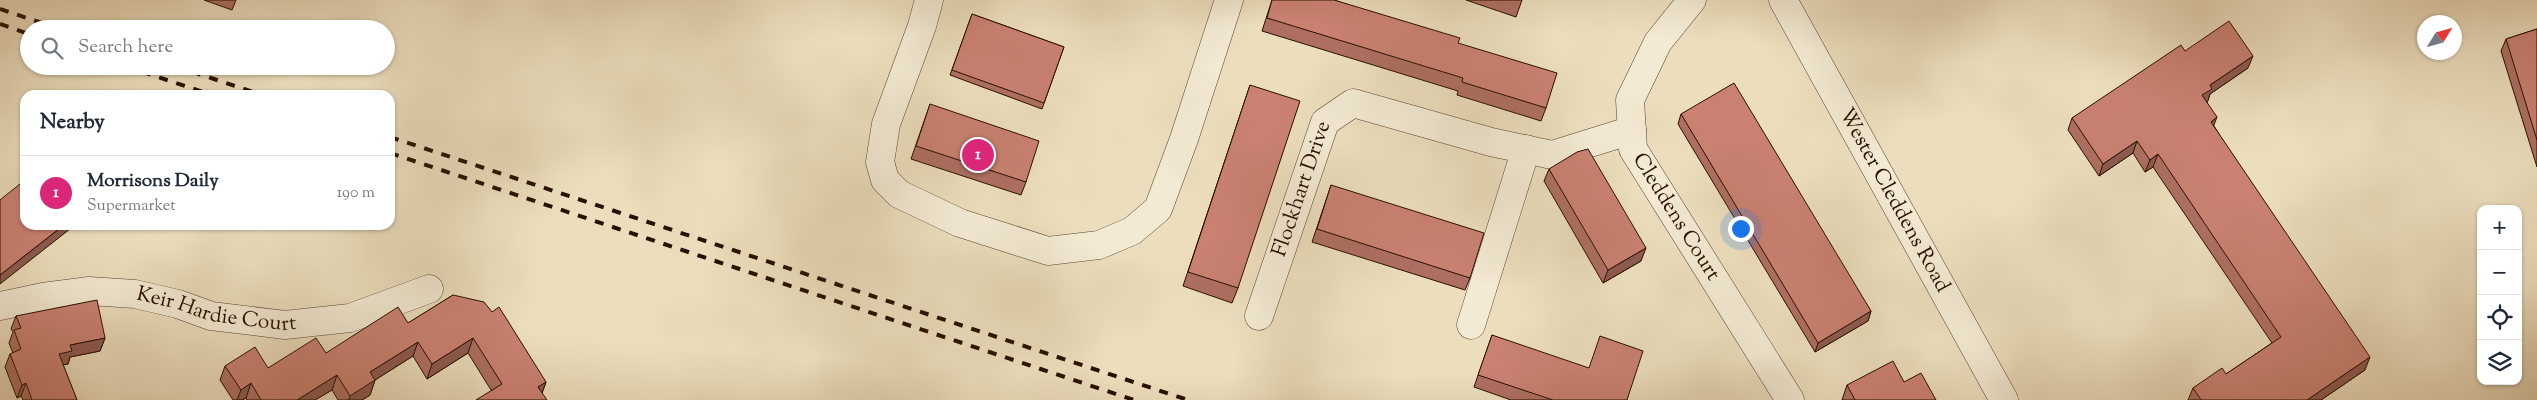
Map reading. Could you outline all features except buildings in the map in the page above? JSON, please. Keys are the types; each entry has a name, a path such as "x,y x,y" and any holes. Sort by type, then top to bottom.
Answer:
{"street":[{"path":"929,0 922,26 886,124 880,162 885,180 899,194 960,223 1048,251 1099,245 1132,232 1158,209 1184,139 1228,0"},
{"name":"Cleddens Court","path":"1692,0 1658,42 1630,100 1633,149 1790,400"},
{"name":"Wester Cleddens Road","path":"1783,0 2004,400"},
{"name":"Flockhart Drive","path":"1259,316 1325,122 1353,103 1491,142 1552,155 1632,130"},
{"path":"1472,324 1526,149"},
{"name":"Keir Hardie Court","path":"0,306 43,297 89,292 135,294 178,304 211,316 285,324 350,318 430,289"}],"railway":[{"path":"0,9 33,20"},
{"path":"0,24 20,31"},
{"path":"152,75 197,90"},
{"path":"202,75 247,90"},
{"path":"395,139 1188,400"},
{"path":"395,155 1134,400"}],"place":[{"name":"Morrisons Daily","path":"978,155"}]}
